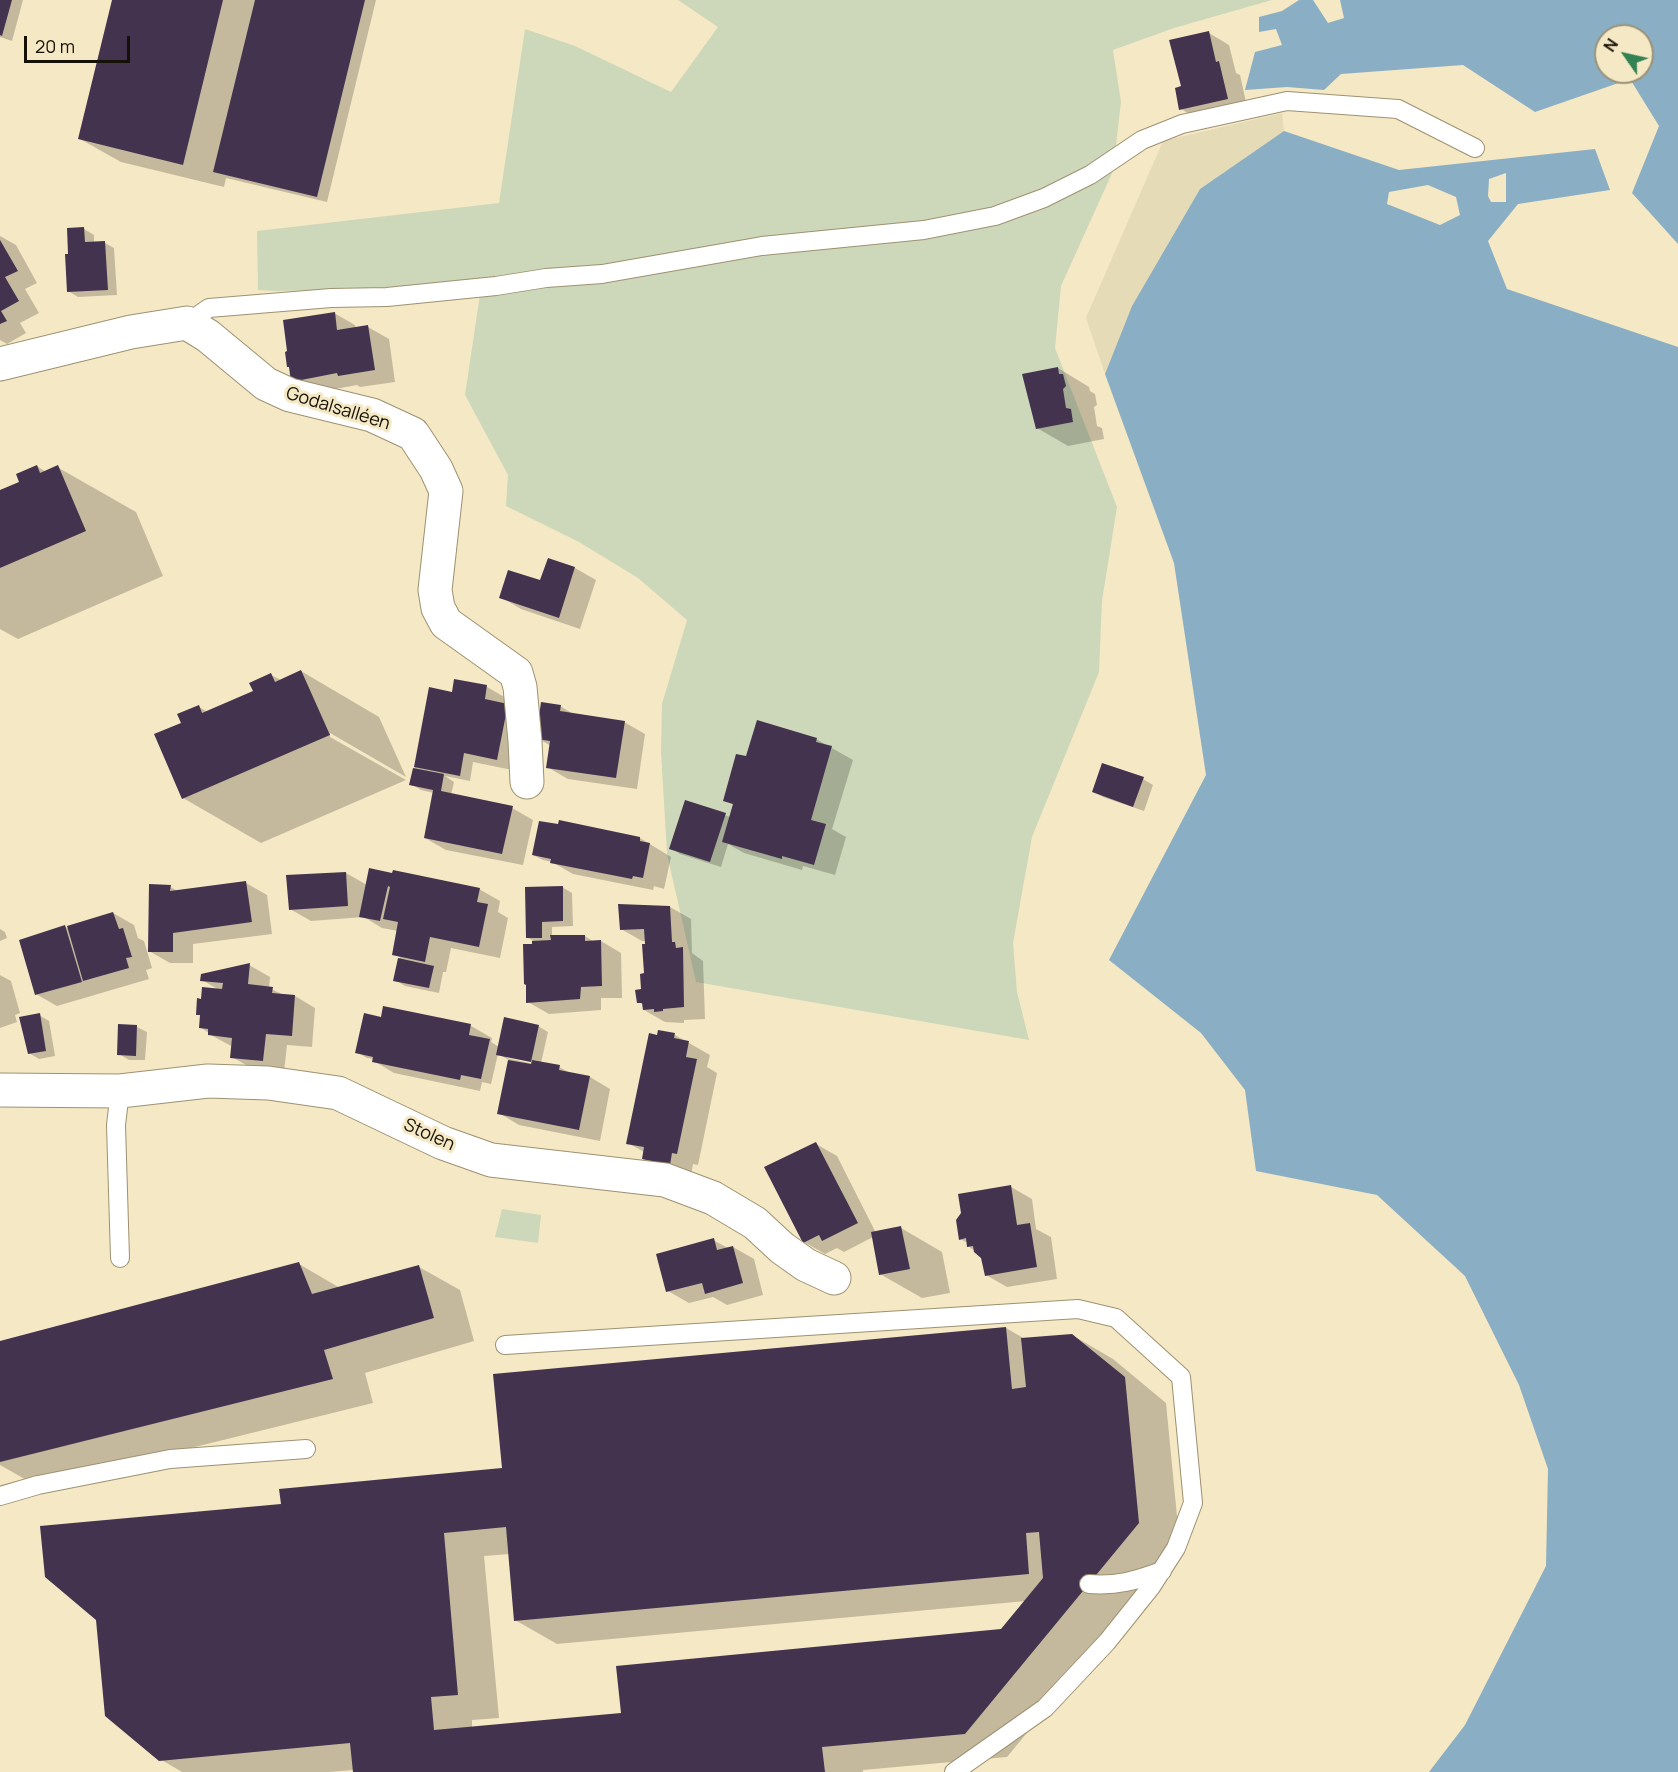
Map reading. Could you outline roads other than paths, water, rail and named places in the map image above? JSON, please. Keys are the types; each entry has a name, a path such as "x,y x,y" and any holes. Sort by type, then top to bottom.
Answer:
{"street":[{"path":"0,364 131,332 187,322"},
{"name":"Godalsalléen","path":"187,322 208,336 266,384 290,395 372,415 413,434 436,470 446,491 435,590 438,608 446,623 516,673 520,687 527,782"},
{"name":"Stolen","path":"0,1090 120,1091 208,1081 268,1083 338,1093 443,1143 491,1160 665,1180 713,1198 755,1223 782,1248 806,1265 834,1278"}],"lane":[{"path":"187,322 209,308 331,298 387,297 496,286 546,278 602,274 762,246 924,230 995,216 1044,198 1090,175 1142,140 1182,124 1287,101 1398,109 1475,148"},
{"path":"120,1091 116,1125 120,1258"},
{"path":"505,1345 1078,1309 1116,1318 1181,1377 1193,1503 1176,1548 1152,1587 1107,1642 1044,1708 954,1772"},
{"path":"0,1496 38,1485 170,1459 306,1449"},
{"path":"1089,1584 1110,1585 1136,1580 1162,1571"}],"water":[{"path":"1299,0 1313,0 1328,23 1344,18 1340,0 1678,0 1678,244 1632,193 1659,126 1633,84 1654,84 1654,24 1594,24 1594,84 1616,84 1535,112 1463,65 1341,74 1324,90 1287,87 1245,90 1255,52 1282,45 1276,29 1259,32 1259,17 1282,11"},
{"path":"1284,131 1399,170 1595,149 1610,190 1518,204 1488,241 1507,289 1678,347 1678,1772 1429,1772 1465,1725 1546,1566 1548,1469 1519,1385 1465,1276 1377,1195 1256,1171 1245,1090 1201,1033 1109,960 1206,775 1174,563 1105,374 1132,306 1200,189","holes":["1506,173 1506,202 1491,202 1488,196 1489,179","1428,185 1456,197 1460,215 1440,225 1387,204 1389,192"]}]}
